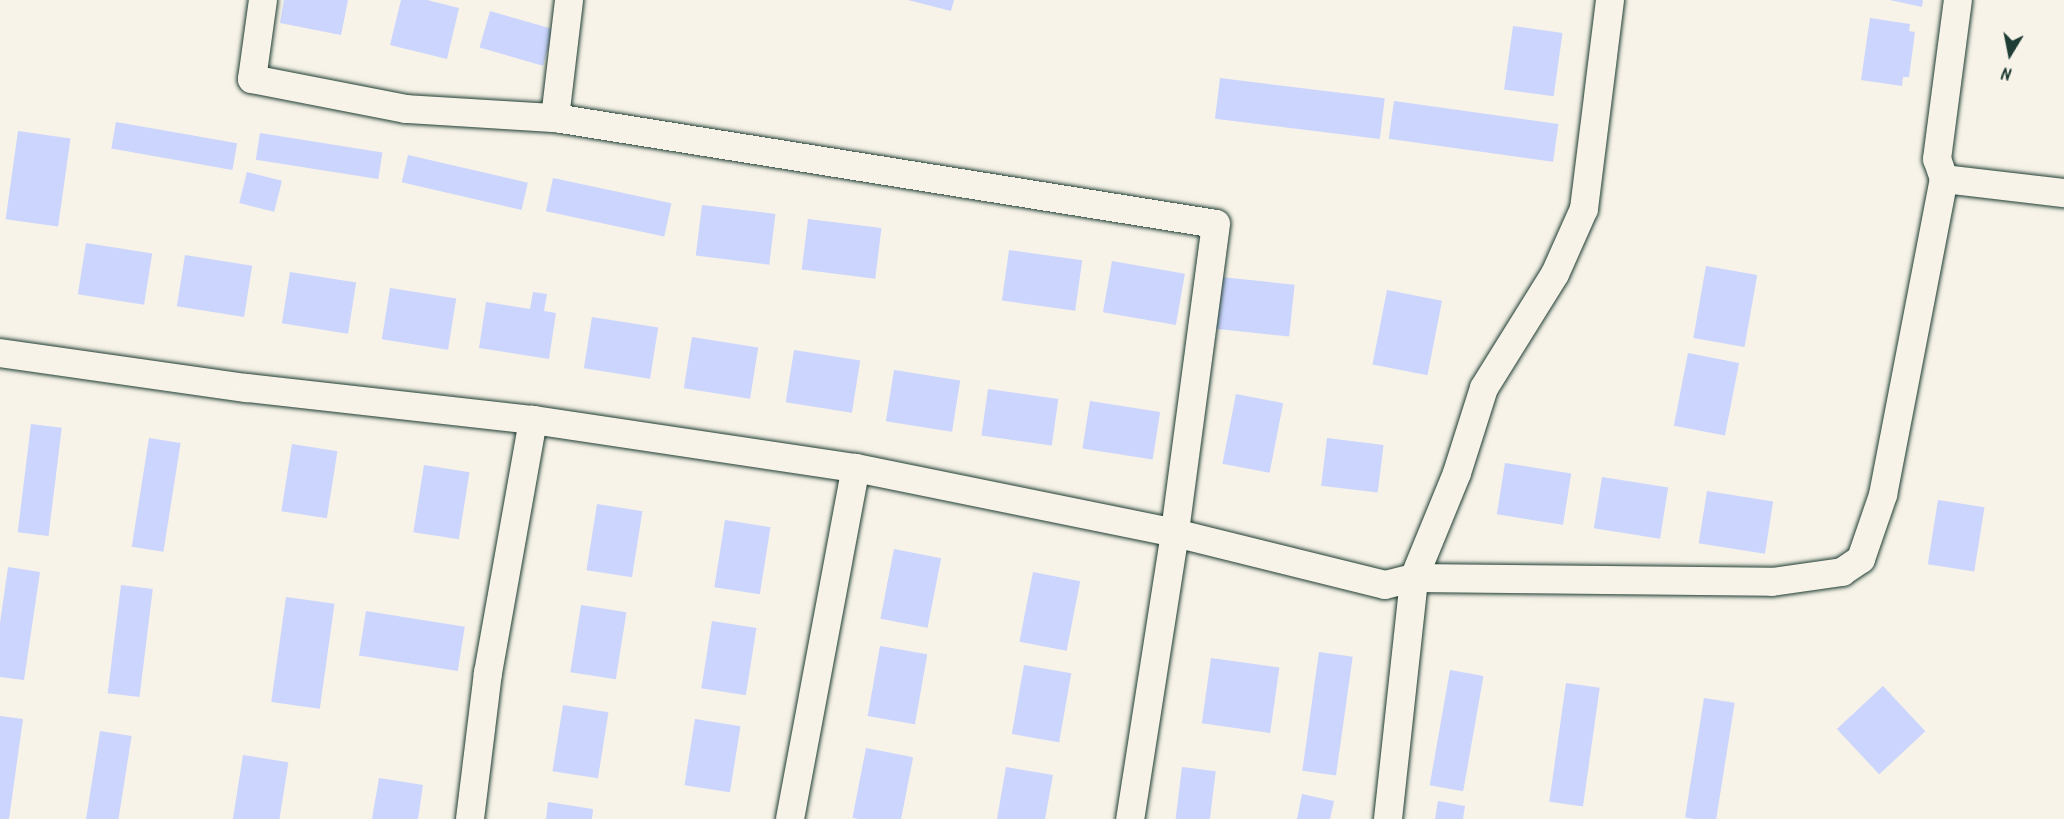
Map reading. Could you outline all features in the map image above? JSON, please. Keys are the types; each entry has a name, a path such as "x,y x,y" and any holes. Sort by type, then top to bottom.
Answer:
{"street":[{"path":"263,0 252,79 406,109 555,118 1216,224 1175,533 1130,819"},
{"path":"555,118 569,0"},
{"path":"1388,819 1414,578 1457,472 1484,388 1555,274 1584,209 1610,0"},
{"path":"1,361 533,420 856,468 1175,533 1385,585 1414,578 1772,582 1842,572 1861,559 1883,495 1944,179 1937,159 1958,0"},
{"path":"1944,179 2064,193"},
{"path":"470,819 488,673 533,420"},
{"path":"790,819 856,468"}],"building":[{"path":"284,0 348,0 341,35 280,23"},
{"path":"401,0 427,0 459,8 447,59 390,45"},
{"path":"908,0 954,0 951,11"},
{"path":"1890,0 1923,0 1922,7"},
{"path":"490,11 553,29 543,66 480,48"},
{"path":"1870,18 1910,24 1909,31 1915,32 1909,77 1903,77 1902,86 1861,80"},
{"path":"1513,26 1563,33 1554,96 1504,89"},
{"path":"1220,78 1385,98 1380,139 1215,119"},
{"path":"1394,101 1558,124 1553,162 1389,139"},
{"path":"116,122 237,143 232,170 111,149"},
{"path":"18,131 70,138 58,227 6,219"},
{"path":"260,133 382,152 378,179 256,160"},
{"path":"408,155 528,183 522,210 402,182"},
{"path":"247,172 282,181 274,212 239,203"},
{"path":"553,178 671,203 664,236 546,211"},
{"path":"702,205 775,214 769,265 696,256"},
{"path":"808,219 881,228 875,279 802,270"},
{"path":"86,243 152,253 144,305 78,294"},
{"path":"1009,250 1082,260 1075,311 1002,301"},
{"path":"185,255 252,266 244,317 177,306"},
{"path":"1112,261 1185,274 1176,325 1103,312"},
{"path":"1706,266 1757,275 1745,347 1693,338"},
{"path":"290,272 356,282 348,334 282,323"},
{"path":"1221,277 1295,285 1289,336 1216,329"},
{"path":"390,288 456,298 448,350 382,339"},
{"path":"1387,290 1442,301 1427,375 1372,365"},
{"path":"533,292 547,294 544,311 556,313 549,359 479,348 486,302 530,309"},
{"path":"592,317 658,327 650,379 584,368"},
{"path":"692,337 758,347 750,399 684,388"},
{"path":"794,350 860,360 852,413 786,402"},
{"path":"1688,353 1739,363 1725,436 1674,426"},
{"path":"894,370 960,380 952,432 886,421"},
{"path":"988,389 1058,399 1052,445 981,436"},
{"path":"1236,394 1283,403 1270,473 1222,464"},
{"path":"1090,401 1160,412 1153,460 1082,448"},
{"path":"31,424 62,428 48,536 18,532"},
{"path":"149,438 181,443 163,552 132,547"},
{"path":"1327,438 1384,445 1378,493 1321,486"},
{"path":"292,444 337,451 327,518 281,511"},
{"path":"1505,463 1571,473 1563,525 1497,514"},
{"path":"424,465 469,472 459,539 413,532"},
{"path":"1602,477 1668,487 1660,539 1594,528"},
{"path":"1707,491 1773,501 1765,554 1699,543"},
{"path":"1938,500 1984,507 1974,572 1928,564"},
{"path":"597,504 642,511 632,577 587,570"},
{"path":"725,520 770,527 760,594 714,587"},
{"path":"894,549 941,558 928,628 880,619"},
{"path":"8,567 40,572 24,680 0,677 0,623"},
{"path":"1033,572 1080,581 1067,651 1019,642"},
{"path":"121,585 153,589 139,697 108,693"},
{"path":"286,597 335,604 320,709 271,702"},
{"path":"581,605 626,612 616,679 570,672"},
{"path":"366,611 465,627 458,671 359,655"},
{"path":"712,621 756,628 746,695 701,688"},
{"path":"880,646 927,654 915,724 868,716"},
{"path":"1319,652 1353,657 1336,776 1302,771"},
{"path":"1211,658 1279,668 1270,733 1202,723"},
{"path":"1024,665 1071,673 1059,742 1012,734"},
{"path":"1450,670 1483,676 1463,791 1430,785"},
{"path":"1566,683 1600,688 1583,807 1549,802"},
{"path":"1883,686 1925,731 1879,774 1837,729"},
{"path":"1704,698 1735,703 1716,819 1685,818"},
{"path":"563,705 608,712 598,778 553,771"},
{"path":"0,716 23,719 9,819 0,819"},
{"path":"695,719 740,726 730,792 685,785"},
{"path":"100,731 132,736 118,819 86,819"},
{"path":"866,748 913,757 901,819 852,818"},
{"path":"243,755 288,762 279,819 233,819"},
{"path":"1006,767 1053,775 1045,819 997,819"},
{"path":"1182,767 1216,771 1210,819 1176,819"},
{"path":"379,778 423,785 418,819 372,819"},
{"path":"1302,794 1334,801 1330,819 1297,819"},
{"path":"1438,801 1465,806 1463,819 1435,819"},
{"path":"548,802 593,809 592,819 546,819"}]}
